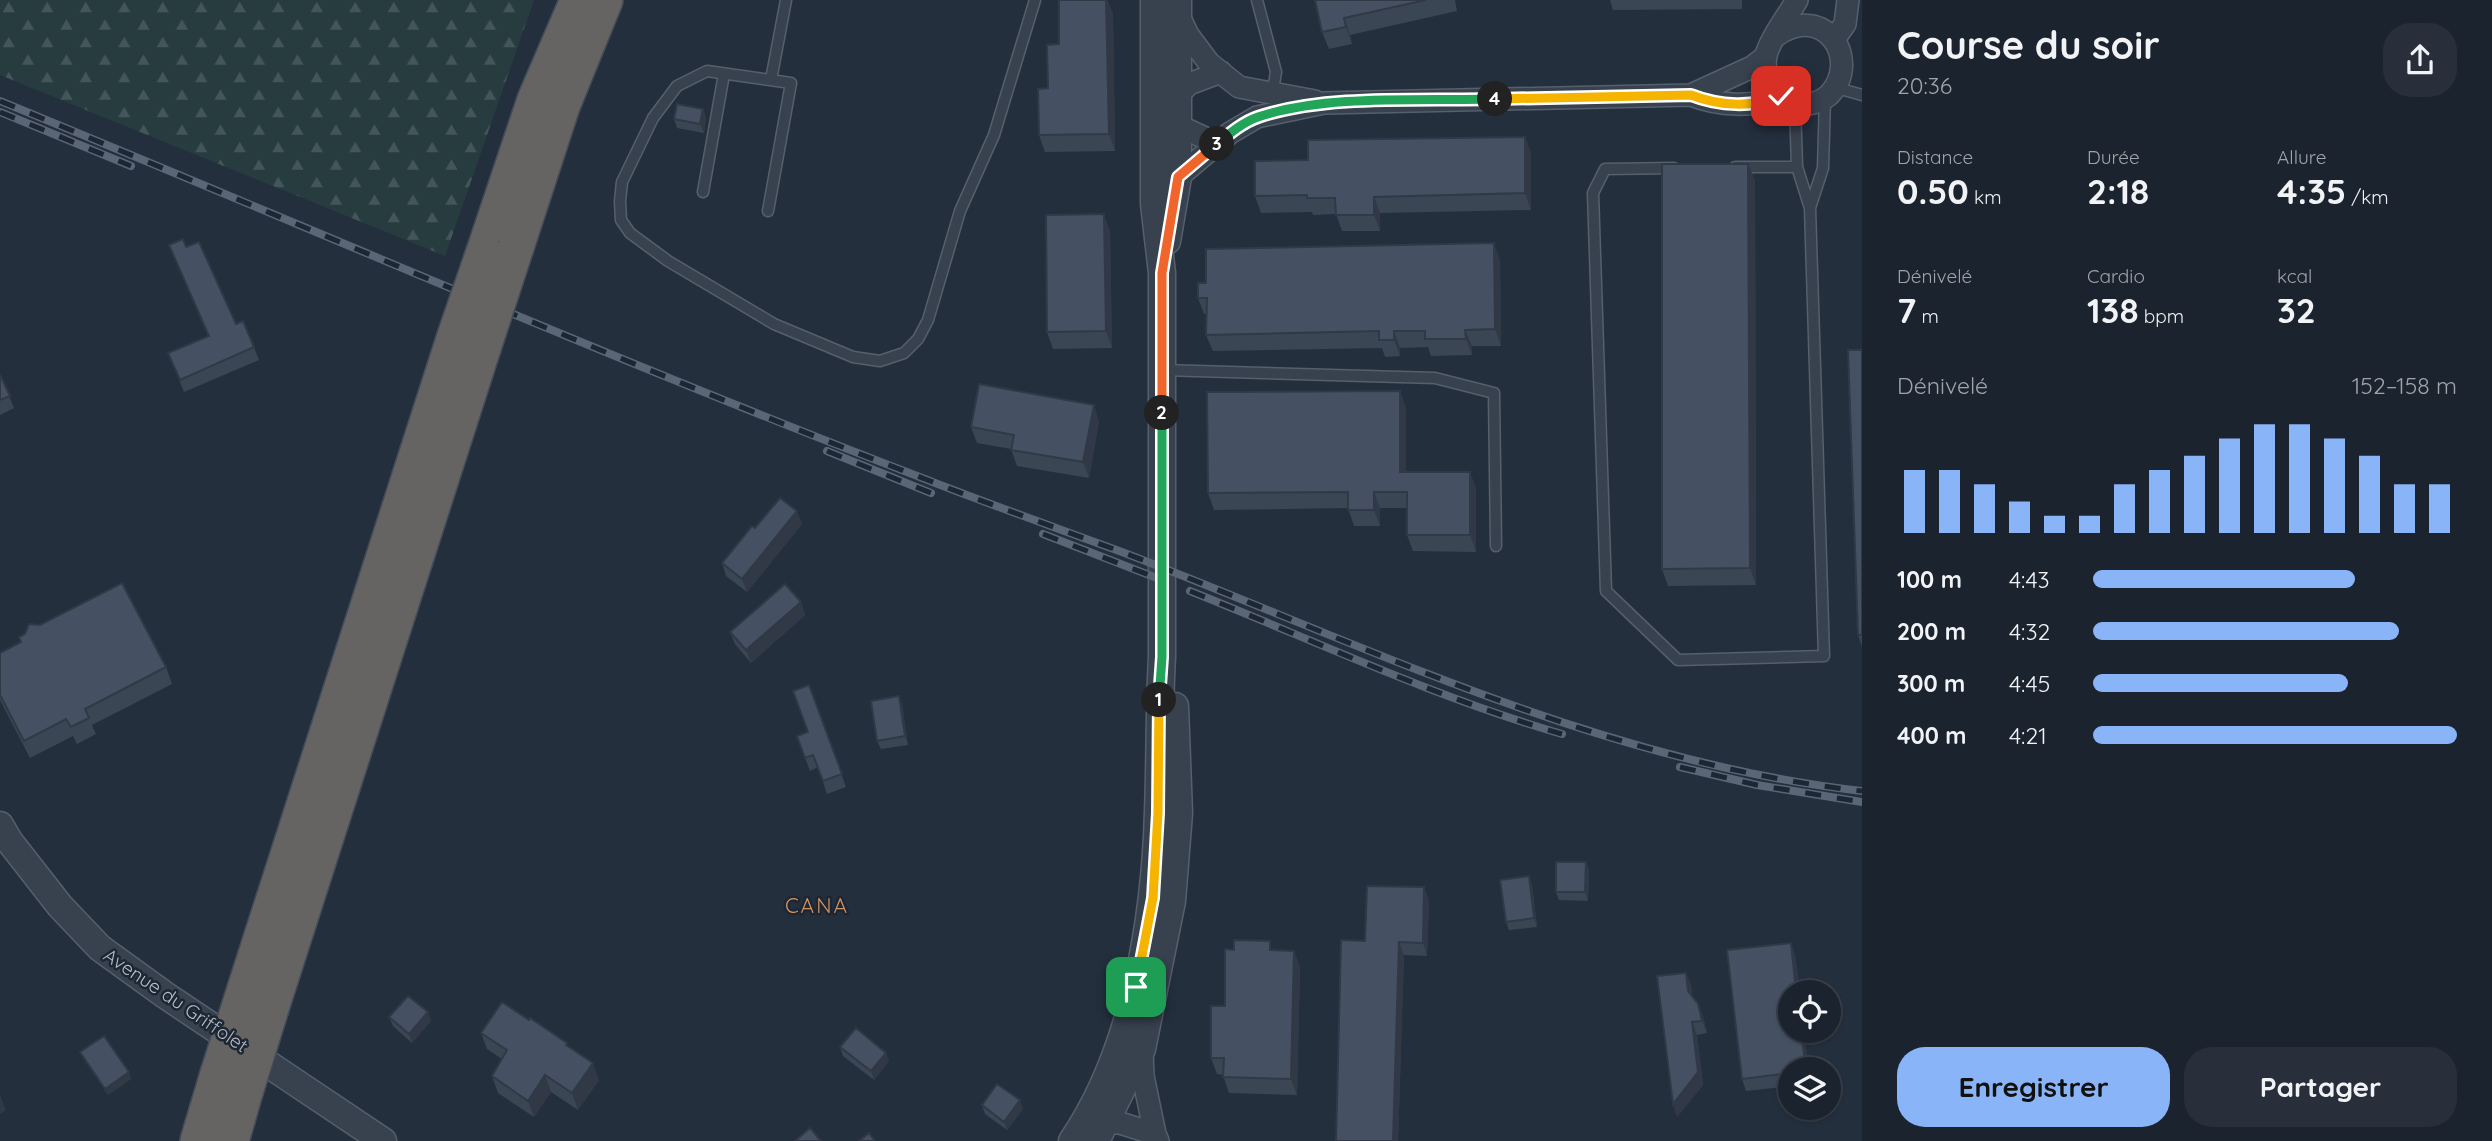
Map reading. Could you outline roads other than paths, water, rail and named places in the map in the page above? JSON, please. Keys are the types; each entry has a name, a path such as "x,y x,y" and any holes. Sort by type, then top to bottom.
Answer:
{"highway":[{"path":"500,250 535,100 578,0"},
{"path":"198,1141 232,1083 500,250 605,0"},
{"path":"231,1141 232,1083"}],"street":[{"path":"1155,0 1173,110 1178,177 1162,273"},
{"path":"1092,1135 1136,987 1153,898 1158,813 1162,657 1162,273 1154,204 1155,0"},
{"path":"1788,100 1771,85 1766,72 1765,57 1769,45 1797,0"},
{"path":"1835,38 1845,24 1848,0"},
{"path":"1173,110 1179,8"},
{"path":"1179,8 1188,35 1209,63 1239,87 1272,104 1691,95 1710,102 1763,103 1788,100 1811,104 1831,93 1843,76 1845,63 1842,49 1835,38 1813,25 1800,24 1777,35"},
{"path":"1691,95 1752,67 1765,57"},
{"path":"1154,160 1173,110 1189,84 1221,72"},
{"path":"1178,177 1230,133 1257,117 1272,104"},
{"path":"1173,110 1218,144"},
{"path":"1157,1138 1143,1076 1142,1049 1171,901 1178,813 1176,710 1162,657"},
{"name":"Avenue du Griffolet","path":"0,825 53,898 100,948 165,995 383,1141"},
{"path":"1092,1135 1142,1049"},
{"path":"1092,1135 1120,1124 1157,1138"}],"lane":[{"path":"771,80 786,0"},
{"path":"768,211 791,83 707,71 677,86 653,118 622,181 621,220 631,233 668,261 774,324 853,357 880,361 904,354 918,339 928,320 960,211 994,135 1035,0"},
{"path":"1257,0 1276,72 1272,104"},
{"path":"704,192 724,74"},
{"path":"1810,208 1824,168 1831,93 1862,95"},
{"path":"1684,167 1605,169 1593,193 1606,590 1678,660 1824,656 1810,208 1797,167 1788,100"},
{"path":"1724,167 1797,167"},
{"path":"1162,370 1435,378 1494,393 1496,546"}],"railway":[{"path":"0,101 809,434 1122,552 1485,696 1670,754 1765,776 1862,791"},
{"path":"0,112 131,166"},
{"path":"827,451 931,493"},
{"path":"1043,534 1157,578"},
{"path":"1190,591 1420,685 1562,734"},
{"path":"1680,767 1757,785 1862,802"}],"district":[{"name":"CANA","path":"817,906"}]}
